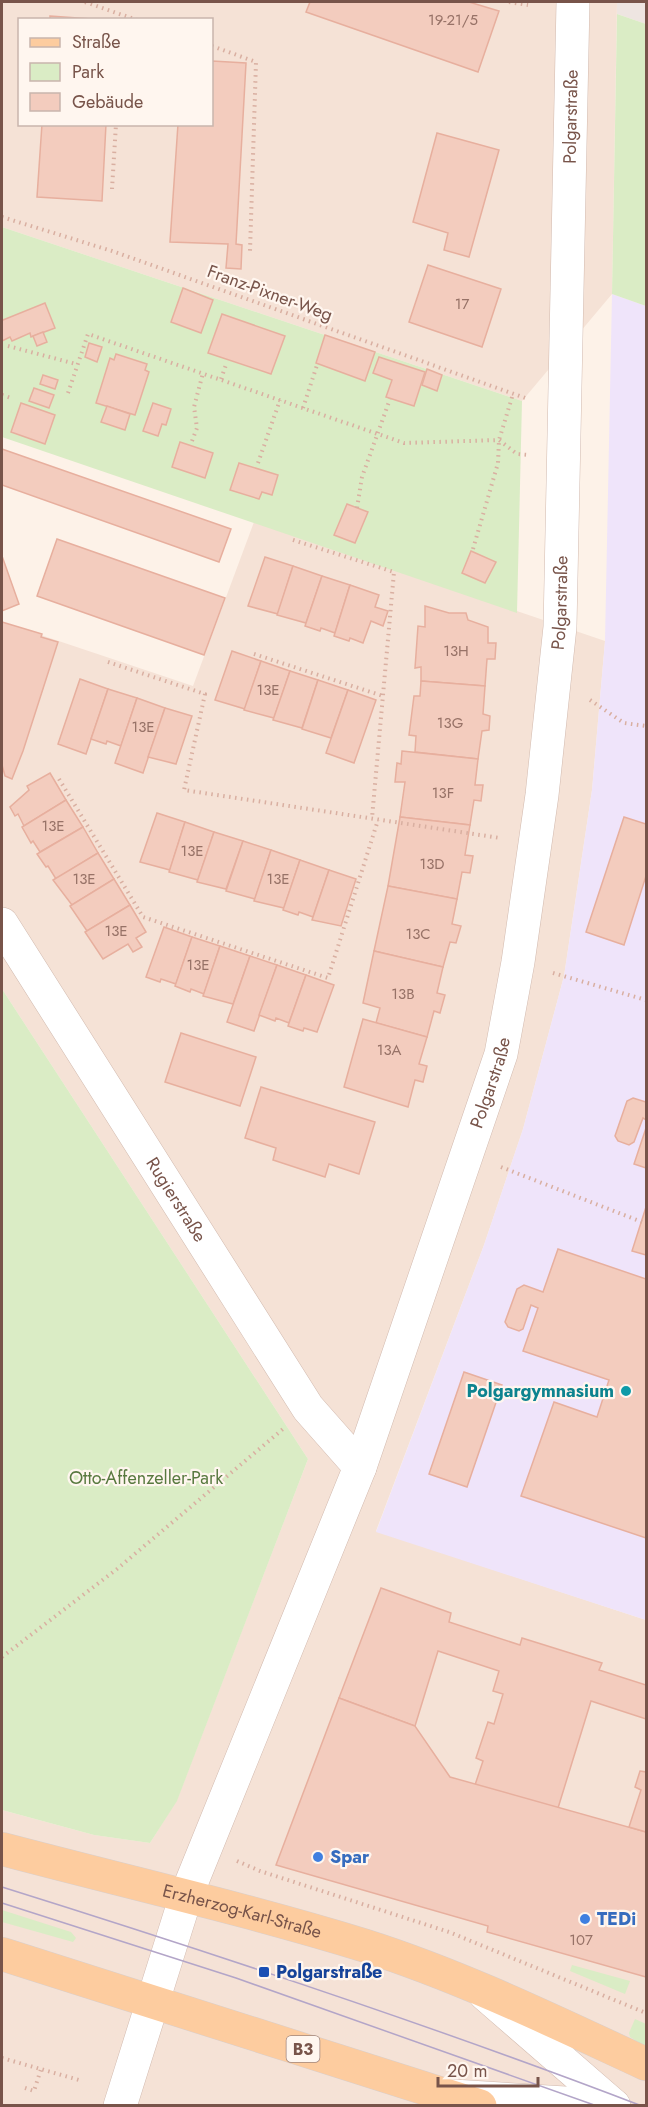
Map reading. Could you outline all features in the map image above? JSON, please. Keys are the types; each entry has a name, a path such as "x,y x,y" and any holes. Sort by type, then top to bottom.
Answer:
{"main road":[{"name":"Erzherzog-Karl-Straße","path":"2,1850 186,1896 367,1947 477,1987 646,2064"},
{"name":"Erzherzog-Karl-Straße","path":"2,1954 467,2102"}],"street":[{"name":"Polgarstraße","path":"120,2106 186,1896 360,1467 501,1054 518,962 542,795 560,627 573,2"},
{"name":"Rugierstraße","path":"2,924 308,1408 360,1467"},
{"name":"Erzherzog-Karl-Straße","path":"477,1987 614,2105"},
{"name":"Erzherzog-Karl-Straße","path":"467,2102 614,2105"}],"path":[{"path":"85,2 123,17"},
{"path":"509,2 528,5"},
{"path":"213,46 256,62 250,251"},
{"path":"112,189 116,126"},
{"name":"Franz-Pixner-Weg","path":"2,217 112,251 528,399"},
{"path":"68,393 88,334 404,443 499,440 517,454 563,457"},
{"path":"8,346 76,364"},
{"path":"221,380 227,362"},
{"path":"303,408 317,365"},
{"path":"192,441 197,428 194,407 203,373"},
{"path":"473,549 498,463 499,440 513,394"},
{"path":"2,395 11,398"},
{"path":"357,508 362,477 390,399"},
{"path":"258,463 280,400"},
{"path":"293,540 394,572 372,819"},
{"path":"254,654 383,696"},
{"path":"108,662 205,694 184,790 500,838"},
{"path":"590,700 624,723 646,726"},
{"path":"59,779 144,917 328,978 378,820"},
{"path":"553,972 646,1000"},
{"path":"501,1167 642,1221"},
{"path":"2,1657 117,1569 288,1425"},
{"path":"2,2058 79,2080"},
{"path":"25,2088 34,2091 41,2069"}],"shaded area":[{"path":"2,2 617,2 612,294 522,401 2,227"},
{"path":"617,2 646,2 646,24 617,14"},
{"path":"612,294 646,306 646,1620 376,1532 484,1245 523,1129 564,976 592,790 605,641"},
{"path":"254,522 605,641 592,790 564,976 523,1129 484,1245 376,1531 646,1620 646,2105 2,2105 2,1810 94,1835 150,1843 177,1800 308,1459 2,989 2,622 193,686"}],"green space":[{"path":"617,14 646,24 646,306 612,294"},
{"path":"2,227 522,401 517,613 2,437"},
{"name":"Otto-Affenzeller-Park","path":"2,989 308,1459 177,1801 150,1843 94,1835 2,1810"},
{"path":"2,1910 71,1932 76,1938 73,1942 2,1922"},
{"path":"572,1965 630,1981 625,1994 570,1971"},
{"path":"635,2019 646,2024 646,2047 630,2037 629,2033"}],"building":[{"path":"310,2 469,2 499,11 478,72 306,12"},
{"path":"50,16 78,18 50,18"},
{"path":"213,61 246,63 236,244 242,245 241,269 226,268 228,244 170,242 178,126 213,126"},
{"path":"42,126 106,126 102,201 37,197"},
{"path":"437,133 499,150 469,257 444,250 448,233 413,222"},
{"path":"428,265 501,289 482,347 409,322"},
{"path":"183,288 213,300 201,333 171,322"},
{"path":"45,303 55,328 31,337 30,333 12,341 10,337 2,341 2,318 3,320"},
{"path":"222,314 285,336 271,374 208,353"},
{"path":"43,332 47,342 37,346 33,336"},
{"path":"325,335 375,352 365,381 316,363"},
{"path":"89,343 102,347 97,362 85,357"},
{"path":"116,354 147,364 145,370 149,372 135,415 96,403 110,358 114,360"},
{"path":"379,357 425,372 414,406 386,397 392,380 373,373"},
{"path":"427,369 442,375 437,391 422,385"},
{"path":"43,375 58,380 55,389 40,384"},
{"path":"34,388 54,395 49,408 29,401"},
{"path":"21,403 55,415 45,444 11,432"},
{"path":"153,403 171,409 166,425 162,424 158,436 143,431"},
{"path":"107,406 130,414 125,430 101,422"},
{"path":"180,442 213,453 205,478 172,467"},
{"path":"2,449 231,529 219,562 2,485"},
{"path":"239,463 278,475 272,495 262,492 259,499 230,490"},
{"path":"347,504 368,512 355,543 334,535"},
{"path":"57,539 225,598 204,655 37,596"},
{"path":"471,551 496,562 485,583 462,573"},
{"path":"2,556 19,604 2,611"},
{"path":"265,557 293,566 278,614 248,606"},
{"path":"293,566 322,576 306,623 277,615"},
{"path":"322,576 350,585 335,633 305,626"},
{"path":"350,585 379,595 375,607 388,611 383,626 371,621 363,643 350,638 349,641 334,636"},
{"path":"425,606 449,613 466,613 468,620 488,627 488,643 496,643 495,659 487,659 485,686 421,681 421,667 415,668 418,626 425,627"},
{"path":"2,622 42,634 41,637 58,642 12,779 5,776 2,765"},
{"path":"232,651 261,661 245,709 215,700"},
{"path":"261,661 290,671 274,718 244,710"},
{"path":"290,671 318,680 302,728 273,720"},
{"path":"80,679 108,689 86,754 58,744"},
{"path":"318,680 348,690 331,738 302,729"},
{"path":"421,681 485,686 483,714 490,716 489,730 482,731 478,759 415,752 416,736 409,735 414,696 420,696"},
{"path":"108,689 137,698 121,746 91,739"},
{"path":"348,690 376,700 354,763 326,753"},
{"path":"137,698 165,708 143,773 115,763"},
{"path":"165,708 192,716 176,764 148,757"},
{"path":"402,751 478,759 475,785 483,785 481,801 474,800 470,825 400,817 405,782 395,782 397,763 401,764"},
{"path":"50,773 66,800 24,826 18,814 15,816 10,807 29,790 27,786"},
{"path":"66,800 83,827 40,852 33,841 31,843 22,827"},
{"path":"157,813 185,822 170,870 140,862"},
{"path":"400,817 470,825 465,855 473,856 470,873 462,872 457,899 388,886"},
{"path":"624,817 646,824 646,876 624,945 586,932"},
{"path":"185,822 214,832 198,880 169,872"},
{"path":"83,827 98,853 56,879 37,854"},
{"path":"214,832 243,841 226,889 197,882"},
{"path":"243,841 271,850 255,899 226,891"},
{"path":"271,850 300,860 284,908 254,901"},
{"path":"98,853 114,879 72,905 53,880"},
{"path":"300,860 329,870 313,917 283,910"},
{"path":"329,870 356,879 341,926 312,920"},
{"path":"114,879 130,905 87,931 70,906"},
{"path":"388,886 457,899 452,924 461,926 456,943 450,942 443,967 374,951"},
{"path":"130,905 146,932 136,938 142,947 133,952 128,944 103,959 85,932"},
{"path":"164,927 192,937 176,984 146,977"},
{"path":"192,937 220,946 204,994 175,986"},
{"path":"220,946 250,956 233,1004 203,996"},
{"path":"374,951 443,967 437,993 445,995 440,1013 434,1011 427,1037 376,1023 380,1008 363,1003"},
{"path":"250,956 277,965 254,1031 227,1022"},
{"path":"277,965 306,975 289,1023 259,1015"},
{"path":"306,975 334,985 317,1032 304,1028 303,1031 288,1026"},
{"path":"363,1019 427,1037 419,1064 427,1066 423,1082 415,1080 408,1107 344,1087"},
{"path":"181,1033 256,1057 240,1106 165,1082"},
{"path":"261,1087 375,1122 359,1174 329,1164 325,1177 273,1160 276,1148 245,1138"},
{"path":"633,1098 646,1102 646,1120 643,1118 634,1142 629,1145 618,1141 615,1136 627,1101"},
{"path":"646,1128 646,1168 634,1164"},
{"path":"646,1207 646,1255 632,1251"},
{"name":"Polgargymnasium","path":"558,1249 646,1279 646,1538 521,1496 554,1402 597,1417 609,1380 523,1351 538,1308 531,1305 523,1329 519,1331 508,1327 505,1322 517,1289 524,1285 543,1292"},
{"path":"464,1372 502,1385 467,1487 429,1474"},
{"path":"381,1588 451,1613 449,1622 520,1645 522,1638 602,1663 599,1670 646,1685 646,1719 591,1701 558,1808 475,1785 483,1761 476,1758 488,1722 494,1724 503,1694 493,1691 499,1671 438,1651 415,1726 339,1698"},
{"path":"339,1698 415,1726 450,1777 646,1832 646,1977 487,1932 488,1926 276,1865"},
{"path":"640,1771 646,1772 646,1832 629,1827 641,1790 635,1787"}],"tram line":[{"path":"2,1887 323,1991 642,2106"},
{"path":"2,1903 236,1978 597,2106"}],"place":[{"name":"Polgargymnasium","path":"626,1391"},
{"name":"Spar","path":"318,1857"},
{"name":"TEDi","path":"585,1919"},
{"name":"Polgarstraße","path":"264,1972"}]}
